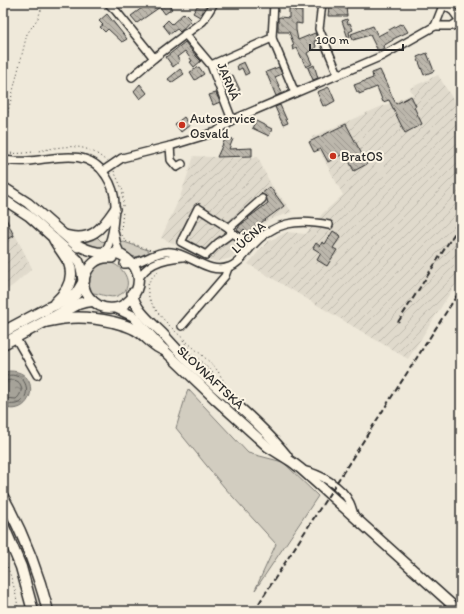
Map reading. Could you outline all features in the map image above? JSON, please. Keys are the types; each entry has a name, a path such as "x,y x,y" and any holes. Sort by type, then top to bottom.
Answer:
{"highway":[{"path":"50,307 64,293 68,287 71,276 69,264 54,239"},
{"path":"3,332 50,307 67,300 81,285"},
{"path":"3,344 88,301"},
{"path":"45,322 67,317 77,317 127,326 137,330 154,345 164,350"},
{"path":"3,497 19,530 42,587 48,611"},
{"path":"3,525 21,567 34,611"}],"main road":[{"path":"3,187 28,203 65,234 74,244 87,250 126,261 136,272 138,280 134,292 125,305 116,308"},
{"path":"3,199 29,216 80,263 82,269 81,285 93,309 118,314 128,318 148,332"},
{"path":"65,234 82,237 96,232 103,226 115,209"},
{"path":"81,285 90,266 103,255"},
{"path":"126,261 131,275 134,292"},
{"path":"88,301 117,302 134,292"},
{"name":"SLOVNAFTSKÁ","path":"134,292 152,322 192,364 274,440 292,462"},
{"name":"SLOVNAFTSKÁ","path":"88,301 106,307 116,308 133,316 186,372 268,447 301,469 459,611"}],"street":[{"path":"108,3 154,58"},
{"path":"132,77 154,58 203,21 214,3"},
{"path":"274,3 272,38 295,93"},
{"path":"322,3 319,29 338,74"},
{"path":"103,171 122,158 170,146 216,132 232,120 382,56 435,26 452,26 460,21 453,10 444,4 435,26"},
{"name":"JARNÁ","path":"185,34 211,64 232,120"},
{"path":"211,64 272,38"},
{"path":"170,146 171,160 177,167 182,164"},
{"path":"3,160 27,161 69,156 82,158 94,163 103,171 110,182 114,193 115,209 114,226 109,245 103,255"},
{"path":"253,245 230,231 198,208 181,242 206,255 230,231 262,199"},
{"name":"LÚČNA","path":"126,261 164,252 174,252 208,266 228,268 236,264 253,245 270,231 287,224 305,221 329,226"},
{"path":"114,226 117,246 126,261"},
{"name":"LÚČNA","path":"138,280 144,271 158,262 186,257"},
{"path":"182,326 225,276 228,268"},
{"path":"15,337 37,375"}],"path":[{"path":"3,132 27,34 38,18 45,3"},
{"path":"182,338 216,369 228,388"},
{"path":"3,556 10,572 17,600 18,611"}],"shaded area":[{"path":"438,75 457,106 461,104 461,276 408,359 248,264 267,242 287,232 306,234 322,214 343,195 312,137 413,94 410,88"},
{"path":"194,156 228,158 258,157 272,186 292,212 271,219 260,226 231,258 216,262 161,238 180,197"},
{"path":"3,211 32,268 3,293"},
{"path":"96,236 101,241 106,242 104,248 97,249 81,242"},
{"path":"124,242 148,250 150,253 135,257 128,255 120,243"},
{"path":"108,262 114,264 124,272 127,283 123,293 114,297 92,293 89,282 89,277 94,269"},
{"path":"188,389 248,453 283,462 318,496 255,590 276,544 224,487 176,428"}],"water":[{"path":"9,371 20,373 27,378 30,385 30,393 27,401 22,406 14,409 3,407 3,373"}],"building":[{"path":"143,3 167,3 172,9 165,14 160,7 137,23 131,16 146,5"},
{"path":"199,3 208,3 200,17 193,13"},
{"path":"329,6 346,7 347,16 328,16"},
{"path":"289,9 302,11 302,24 296,23 298,40 315,33 318,40 314,41 316,46 315,48 307,53 312,64 306,67 297,48 293,50 292,46 294,45 289,32 278,32 278,18 289,18"},
{"path":"184,13 191,20 180,32 177,29 170,34 163,25 168,20 172,24"},
{"path":"107,14 127,39 122,42 108,29 105,32 100,27 103,25 99,21"},
{"path":"347,19 348,24 350,23 353,30 349,32 350,37 348,38 342,21"},
{"path":"400,24 403,24 408,32 393,39 383,46 384,48 378,51 370,35 353,40 351,34 373,26 378,36"},
{"path":"185,42 201,61 194,67 185,51 177,57 180,61 173,67 166,57"},
{"path":"427,53 434,71 424,75 417,57"},
{"path":"244,62 249,73 245,75 242,68 238,70 237,65"},
{"path":"225,64 229,76 233,75 240,90 234,92 231,86 229,87 223,72 220,74 217,68"},
{"path":"314,65 318,78 313,80 308,68"},
{"path":"199,67 204,74 195,80 190,72"},
{"path":"279,67 282,74 275,77 282,93 276,96 266,72"},
{"path":"180,69 184,74 171,83 168,79"},
{"path":"380,70 396,104 411,96 416,106 414,107 422,124 405,133 389,100 383,102 377,87 359,94 359,92 357,92 354,85 373,78 372,73"},
{"path":"140,84 147,93 140,99 134,91"},
{"path":"329,87 335,101 323,106 317,92"},
{"path":"216,93 220,102 213,105 209,95"},
{"path":"280,105 288,123 283,125 275,107"},
{"path":"184,117 190,125 181,132 175,124"},
{"path":"256,121 272,129 269,136 252,128"},
{"path":"346,124 367,164 354,171 345,153 328,162 321,149 314,152 309,142"},
{"path":"226,137 233,139 229,149 252,148 252,156 217,157"},
{"path":"270,187 284,206 247,233 244,229 241,233 237,230 240,225 268,203 266,196 261,194"},
{"path":"3,212 14,236 7,239 3,230"},
{"path":"333,231 341,236 333,248 337,250 327,266 317,260 321,253 313,248 316,243 320,246 322,242 325,244"}],"railway":[{"path":"398,322 461,223"},
{"path":"254,611 461,289"}],"place":[{"name":"Autoservice Osvald","path":"182,125"},
{"name":"BratOS","path":"333,156"}]}
